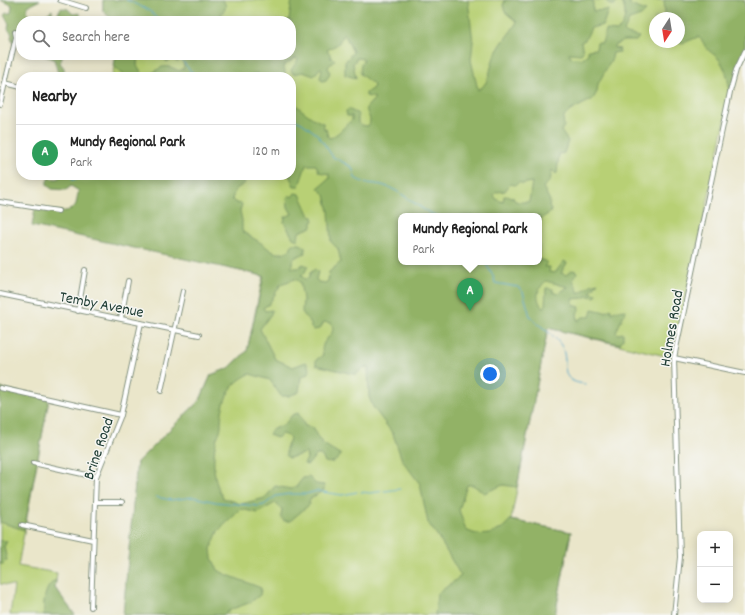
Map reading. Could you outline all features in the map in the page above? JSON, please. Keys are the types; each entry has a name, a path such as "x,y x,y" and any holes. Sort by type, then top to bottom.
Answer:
{"street":[{"path":"60,0 86,8"},
{"path":"0,104 16,37 14,32"},
{"name":"Holmes Road","path":"674,615 680,556 674,358 730,92 736,70 745,51"},
{"path":"5,83 16,86"},
{"path":"0,202 58,211"},
{"path":"78,311 85,270"},
{"path":"121,318 128,281"},
{"path":"161,391 184,291"},
{"name":"Temby Avenue","path":"0,294 78,311 121,318 199,336"},
{"name":"Brine Road","path":"91,607 96,477 121,415 141,323"},
{"path":"674,358 745,373"},
{"path":"0,388 121,415"},
{"path":"33,463 96,477"},
{"path":"95,502 122,502"},
{"path":"22,525 94,540"}],"green space":[{"path":"0,0 40,0 28,6 27,13 30,16 16,16 16,43 14,44 11,37 12,34 8,29 9,24 4,15 6,13 11,13 12,5"},
{"path":"103,0 745,0 745,51 736,70 674,358 548,328 511,520 571,532 555,615 123,615 137,462 200,400 211,375 229,368 247,351 263,276 79,235 91,180 296,180 296,72 113,72 115,60 296,60 296,16 108,16 103,11"},
{"path":"103,0 223,0 226,6 224,11 220,14 224,16 108,16 103,11"},
{"path":"292,0 468,0 473,42 471,60 478,90 486,83 494,56 517,22 505,12 503,5 505,0 523,0 524,2 527,0 593,0 593,11 608,10 603,25 591,28 585,40 581,42 583,52 581,54 569,53 571,57 581,59 588,54 588,50 596,49 597,43 602,43 606,30 617,31 624,21 625,10 622,2 619,1 614,5 610,5 605,0 630,0 630,5 646,11 641,16 629,20 624,31 627,34 639,37 636,41 623,41 614,46 614,48 620,49 619,52 613,53 612,58 598,84 597,92 593,99 570,111 563,118 564,126 561,131 568,141 564,153 559,154 557,173 556,174 552,170 550,181 543,187 550,201 550,213 542,219 542,213 398,213 398,265 542,265 542,260 547,262 544,267 550,267 549,272 555,273 564,261 567,263 561,273 566,275 572,270 576,271 577,273 573,280 579,293 591,285 598,283 590,292 597,294 595,297 588,296 573,299 573,305 580,307 577,314 578,321 583,317 590,317 592,309 605,312 611,309 612,313 615,311 626,310 616,332 618,334 623,333 623,338 620,344 548,328 517,487 503,485 484,493 473,485 467,485 459,510 466,530 472,533 490,534 496,532 510,520 571,532 555,615 435,615 437,594 461,576 437,535 428,523 420,484 402,460 393,434 373,407 369,397 368,367 363,368 357,374 353,374 316,365 316,360 323,355 323,344 331,335 333,328 331,323 324,322 320,329 313,330 311,328 311,324 302,312 303,299 300,282 295,279 281,284 269,304 263,308 265,311 272,310 271,314 260,329 275,359 293,367 306,362 310,370 308,374 301,377 299,392 289,396 281,396 270,380 250,374 236,383 227,395 222,410 221,428 215,448 215,478 223,498 241,504 265,498 275,486 291,489 296,487 303,478 309,477 316,484 324,485 324,490 310,499 309,505 290,521 284,521 281,517 282,509 275,503 258,513 241,509 218,531 211,549 212,558 218,570 261,588 260,595 249,603 232,609 223,615 123,615 137,462 200,400 211,375 229,368 247,351 264,276 32,226 35,208 51,211 63,211 73,208 76,204 79,191 71,186 66,190 52,189 47,185 48,180 243,180 245,183 235,190 232,199 236,203 242,204 240,211 242,231 276,253 290,250 292,244 300,244 305,247 305,253 294,258 292,268 298,268 303,264 308,266 304,274 301,276 305,279 309,278 310,273 315,269 318,272 316,279 318,282 325,283 328,281 329,272 341,262 338,249 331,242 329,211 325,195 318,188 329,179 329,174 319,172 316,165 306,165 299,186 294,186 291,180 296,180 296,106 323,123 328,137 331,138 352,120 352,116 347,116 346,111 348,109 358,114 358,123 360,125 368,126 370,119 366,108 375,98 366,96 366,93 373,88 374,85 360,74 361,64 364,59 357,58 353,64 356,78 345,75 345,62 353,52 344,33 338,44 327,50 330,57 335,60 328,67 330,74 326,80 322,81 320,78 322,69 320,68 314,76 303,72 296,73 296,72 292,72 291,70 298,60 296,58 296,16 290,16","holes":["519,182 522,184 532,182 529,202 518,202 514,200 513,197 504,196 503,202 496,199 494,195 497,192 505,191 510,184 516,185","546,281 568,287 557,294 553,292 553,289 546,288 545,307 542,307 538,300 538,293"]},
{"path":"664,0 740,0 745,2 745,51 730,92 723,65 717,57 707,49 700,38 698,37 685,42 685,12 665,12"},
{"path":"60,9 68,9 73,14 80,13 80,16 57,16"},
{"path":"52,10 52,16 44,16"},
{"path":"54,60 61,60 60,63 64,68 64,72 58,72"},
{"path":"115,60 138,60 137,65 141,72 121,72 114,66"},
{"path":"182,60 293,60 283,66 285,72 154,72 164,67 173,68 179,71 184,68"},
{"path":"295,193 300,194 310,216 313,217 314,221 312,222 312,227 299,232 298,240 293,238 284,222 285,217 292,214 288,207 287,197 289,195 292,197"},
{"path":"0,388 49,399 18,566 57,573 55,588 75,615 10,615 14,586 0,584"},
{"path":"0,388 49,399 24,530 0,522"},
{"path":"298,413 305,426 314,428 318,438 321,441 341,455 338,459 334,462 328,463 325,462 321,455 316,455 308,465 304,464 307,459 306,453 289,458 286,456 286,448 290,439 288,436 282,434 277,438 269,435 271,430 285,424 292,415"},
{"path":"0,540 7,541 4,547 7,560 3,564 0,564"},
{"path":"56,580 55,588 75,615 44,615 45,595 49,586"}],"waterway":[{"path":"126,0 132,2"},
{"path":"133,3 150,11 154,16"},
{"path":"181,60 192,72"},
{"path":"296,120 318,135 333,157 352,167 355,178 365,182 382,185 397,191 430,213"},
{"path":"487,265 495,283 518,287 523,292 530,316 534,321 550,333"},
{"path":"552,335 562,347 567,376 576,382 585,384"},
{"path":"361,492 370,493 400,489"},
{"path":"156,497 171,500 193,497 216,502 258,506 264,505 276,496 289,494 306,494 317,491 342,495 357,492"}],"place":[{"name":"Mundy Regional Park","path":"470,311"}]}
